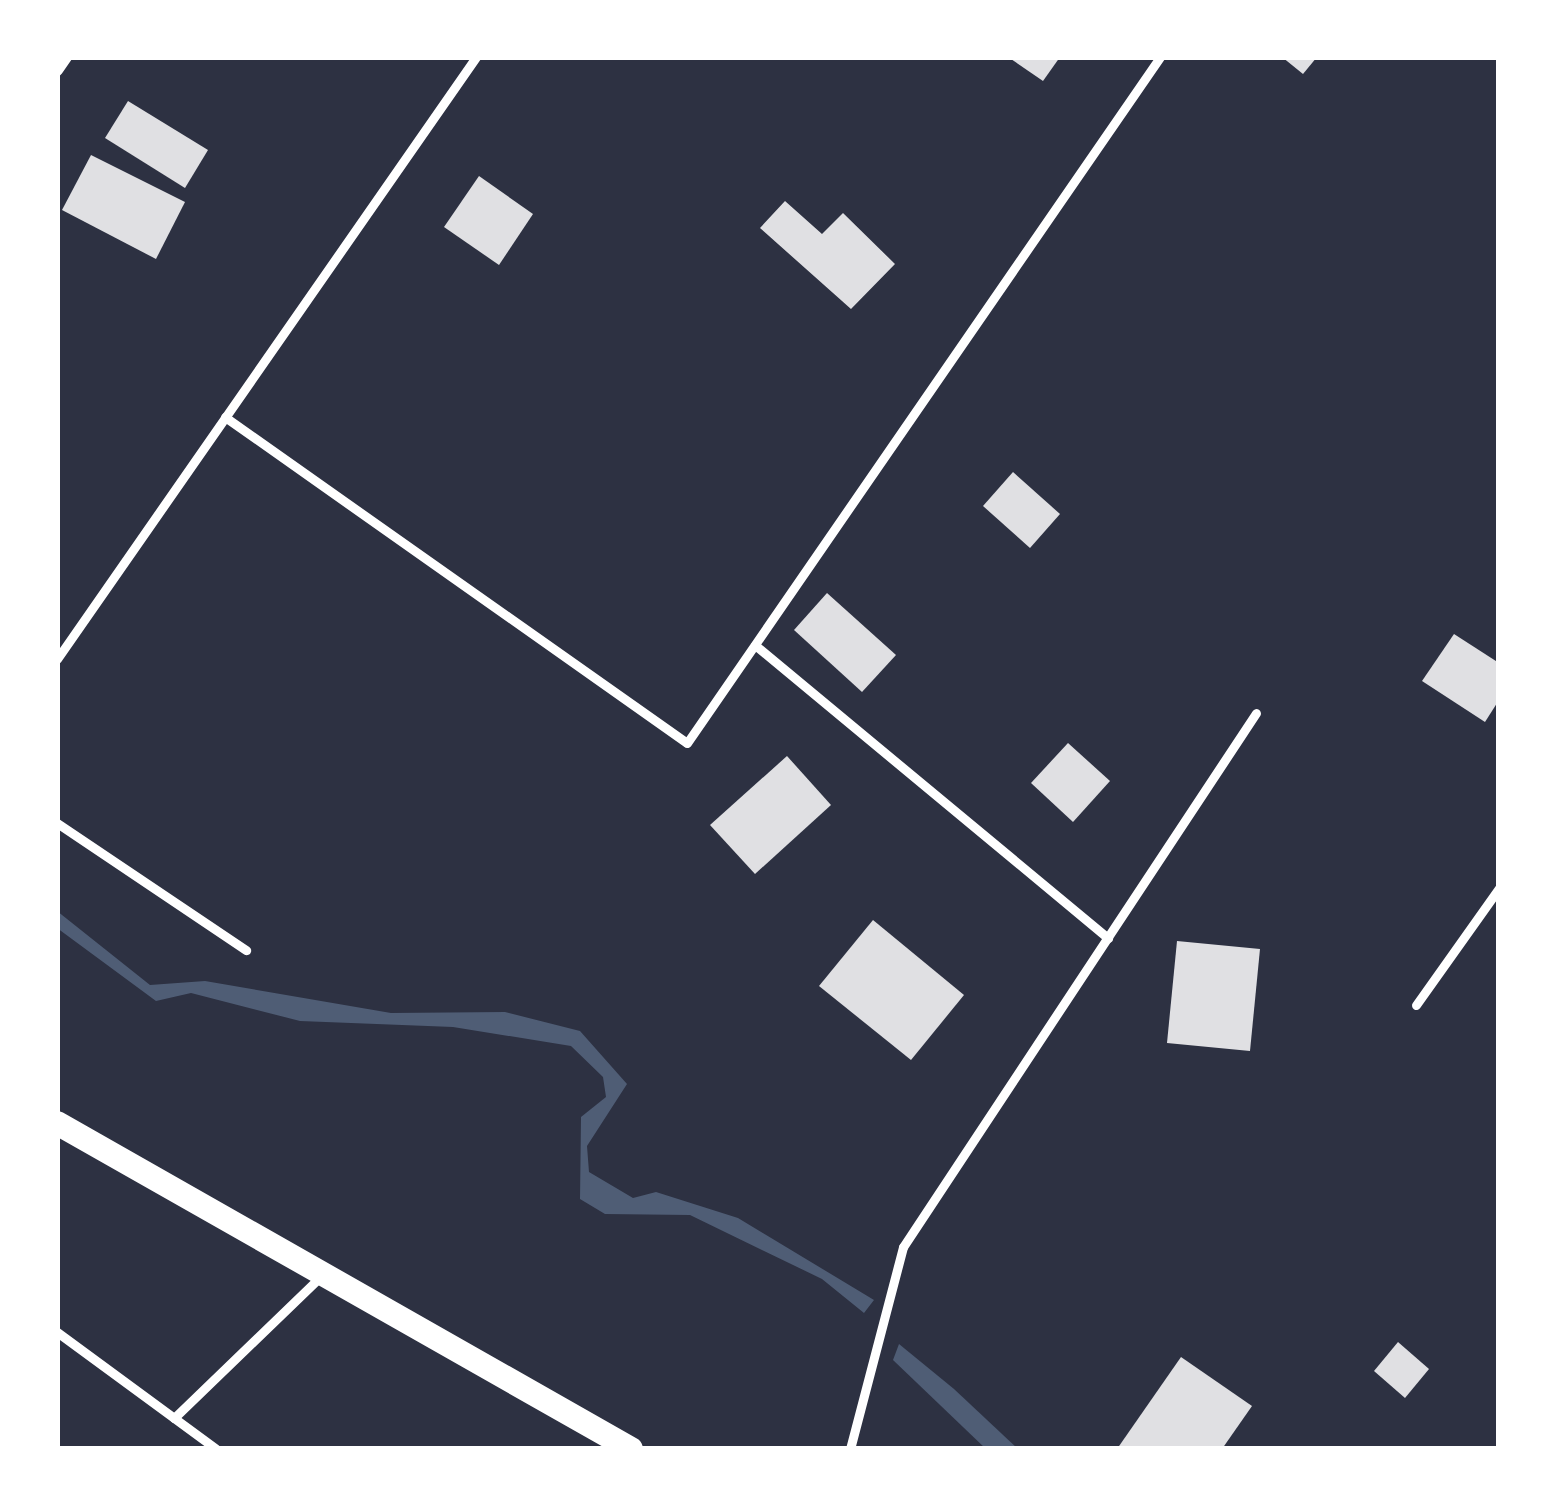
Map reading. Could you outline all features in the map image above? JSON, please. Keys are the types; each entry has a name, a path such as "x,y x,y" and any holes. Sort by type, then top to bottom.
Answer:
{"main road":[{"path":"57,1123 327,1271 631,1449"}],"street":[{"path":"57,70 66,57"}],"lane":[{"path":"57,659 476,57"},
{"path":"225,417 687,743 1160,57"},
{"path":"755,645 1108,938"},
{"path":"850,1449 903,1247 1256,713"},
{"path":"57,823 246,950"},
{"path":"1416,1005 1499,888"},
{"path":"174,1418 327,1271"},
{"path":"57,1332 216,1449"}],"water":[{"path":"57,911 150,985 205,981 391,1013 505,1012 580,1031 627,1084 587,1146 589,1172 633,1198 656,1192 738,1218 874,1300 864,1313 822,1279 690,1215 605,1214 580,1199 581,1117 606,1097 603,1077 571,1046 453,1027 300,1021 191,993 156,1001 57,928"},
{"path":"899,1344 1018,1449 986,1449 893,1360"}],"building":[{"path":"1008,57 1060,57 1043,81"},
{"path":"1282,57 1317,57 1303,74"},
{"path":"128,101 208,150 185,188 105,138"},
{"path":"91,155 185,202 156,259 62,210"},
{"path":"479,176 533,214 499,265 444,227"},
{"path":"785,201 822,234 843,213 895,264 851,309 760,228"},
{"path":"1013,472 1060,514 1030,548 983,506"},
{"path":"827,593 896,655 862,692 794,630"},
{"path":"1454,634 1499,663 1499,700 1485,722 1422,681"},
{"path":"1068,743 1110,781 1073,822 1031,783"},
{"path":"787,756 831,805 755,874 710,825"},
{"path":"873,920 964,995 911,1060 819,986"},
{"path":"1177,941 1260,949 1250,1051 1167,1043"},
{"path":"1398,1342 1429,1369 1405,1398 1374,1371"},
{"path":"1181,1357 1252,1406 1222,1449 1117,1449"}]}
